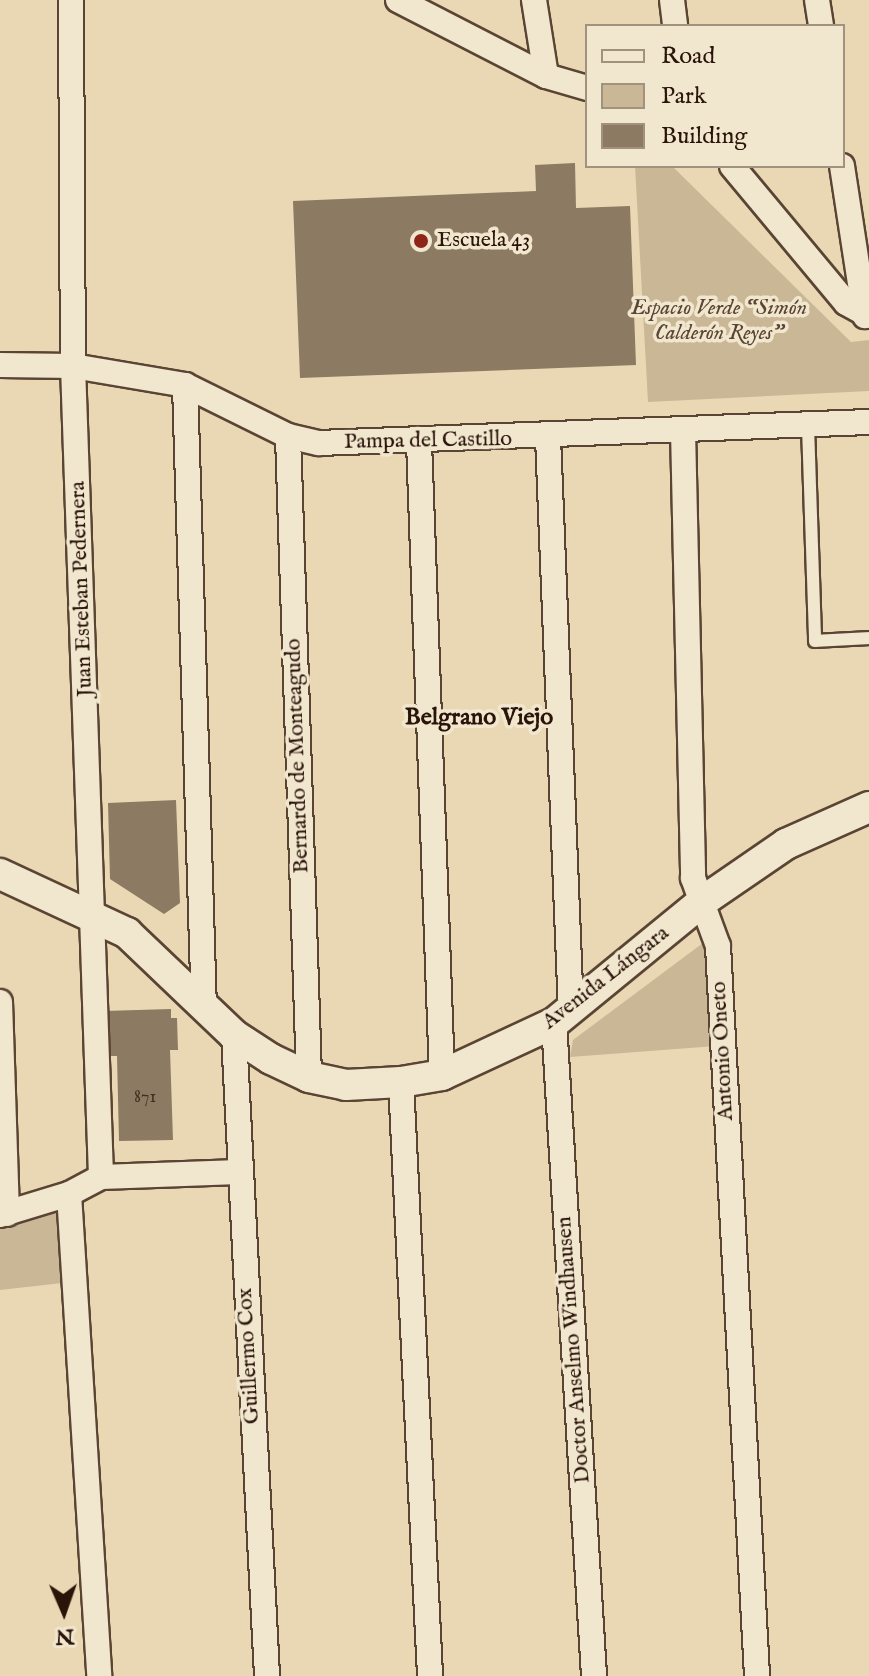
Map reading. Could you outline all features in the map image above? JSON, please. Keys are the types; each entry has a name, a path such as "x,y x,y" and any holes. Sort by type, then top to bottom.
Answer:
{"street":[{"name":"Juan Esteban Pedernera","path":"71,0 73,366 95,916 101,1177"},
{"path":"398,0 546,76 585,87"},
{"path":"534,0 546,76"},
{"path":"672,0 675,24"},
{"path":"817,0 821,24"},
{"path":"734,168 846,303 867,316"},
{"path":"842,168 867,316"},
{"name":"Pampa del Castillo","path":"0,365 73,366 185,385 288,436 319,443 419,442 869,422"},
{"path":"185,385 204,1009"},
{"name":"Antonio Oneto","path":"683,430 693,878 718,946 757,1676"},
{"name":"Bernardo de Monteagudo","path":"288,436 309,1077"},
{"name":"Doctor Anselmo Windhausen","path":"548,437 562,1017 594,1676"},
{"path":"419,442 442,1075"},
{"name":"Avenida Lángara","path":"0,874 127,933 234,1035 309,1077 346,1085 401,1082 442,1075 562,1017 703,901 786,844 869,807"},
{"path":"0,1002 3,1215 69,1194 101,1177 239,1172"},
{"name":"Guillermo Cox","path":"234,1035 267,1676"},
{"path":"401,1082 430,1676"},
{"path":"69,1194 99,1676"}],"lane":[{"path":"808,426 815,641 869,638"}],"green space":[{"name":"Espacio Verde “Simón Calderón Reyes”","path":"635,168 674,168 851,342 869,340 869,391 648,402"},
{"path":"707,940 716,1046 570,1057 573,1040"},
{"path":"65,1209 71,1282 0,1290 0,1223"}],"building":[{"path":"575,163 576,208 630,206 636,365 300,378 293,201 536,191 535,165"},
{"path":"176,800 180,903 164,914 110,879 108,803"},
{"path":"171,1009 171,1018 177,1018 178,1050 170,1050 173,1140 119,1141 117,1056 106,1056 104,1011"}],"place":[{"name":"Escuela 43","path":"421,241"}],"district":[{"name":"Belgrano Viejo","path":"479,718"}]}
